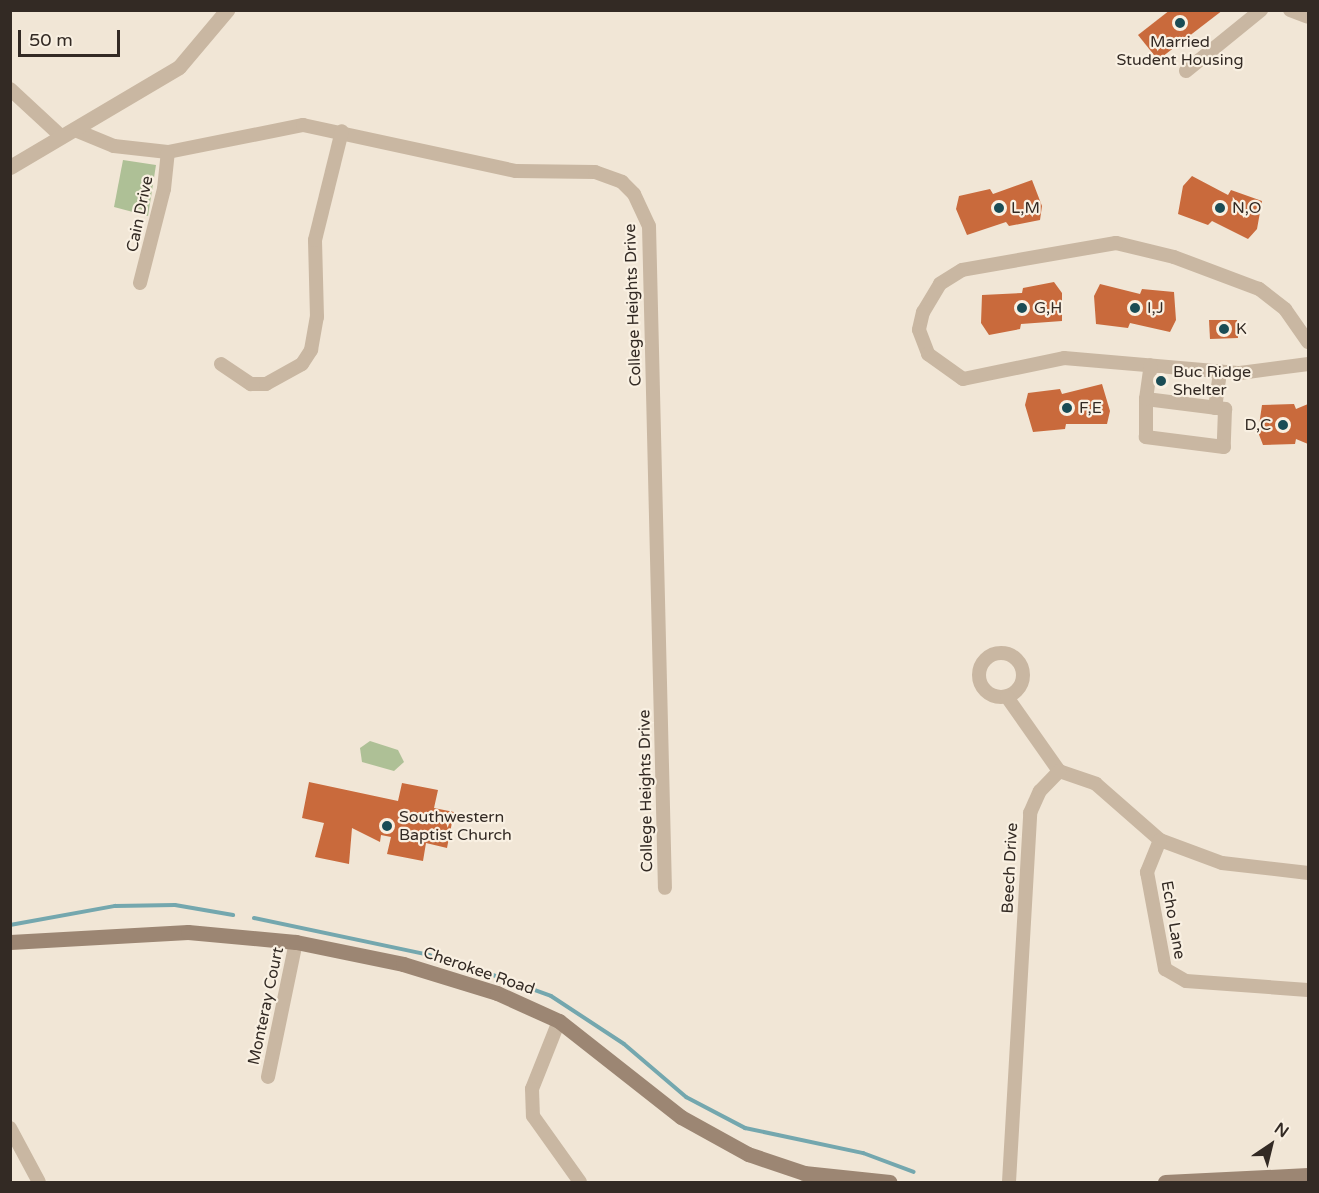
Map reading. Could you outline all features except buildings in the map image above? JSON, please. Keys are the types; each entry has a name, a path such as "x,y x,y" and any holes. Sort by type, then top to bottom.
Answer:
{"main road":[{"name":"Cherokee Road","path":"10,942 188,932 296,942 458,980 559,1021 681,1117 730,1146 804,1173 890,1182"},
{"path":"1165,1182 1308,1175"}],"street":[{"path":"10,167 179,67 227,10"},
{"path":"1186,71 1261,10"},
{"path":"1290,10 1308,17"},
{"path":"10,88 61,136"},
{"name":"College Heights Drive","path":"75,130 114,146 168,152 284,126 342,131 516,171 595,172 622,182 644,208 649,226 665,888"},
{"path":"221,364 251,384 266,384 302,364 311,350 317,317 315,240 342,131"},
{"name":"Cain Drive","path":"140,283 162,199 168,152"},
{"path":"1308,342 1286,309 1259,290 1137,246 1116,243 962,270 940,284 919,330 928,354 963,379 1064,358 1220,372 1308,364"},
{"path":"1146,399 1225,409 1224,447 1140,438 1151,365"},
{"path":"1215,408 1220,372"},
{"path":"1007,697 1059,771 1096,784 1160,840 1222,863 1308,873"},
{"name":"Beech Drive","path":"1009,1182 1030,813 1040,791 1059,771"},
{"name":"Echo Lane","path":"1160,840 1148,872 1165,969 1186,981 1308,990"},
{"name":"Monteray Court","path":"268,1077 296,942"},
{"path":"559,1021 531,1089 533,1116 580,1182"},
{"path":"10,1128 39,1182"}],"green space":[{"path":"123,160 156,165 148,216 114,207"},
{"path":"370,741 398,750 404,762 394,771 362,762 360,748"}],"waterway":[{"path":"10,925 115,906 175,905 233,915"},
{"path":"254,918 430,955"},
{"path":"454,961 551,996 624,1044 686,1097 745,1128 863,1153 914,1172"}],"place":[{"name":"Married Student Housing","path":"1180,23"},
{"name":"L,M","path":"999,208"},
{"name":"N,O","path":"1220,208"},
{"name":"G,H","path":"1022,308"},
{"name":"I,J","path":"1135,308"},
{"name":"K","path":"1224,329"},
{"name":"Buc Ridge Shelter","path":"1161,381"},
{"name":"F,E","path":"1067,408"},
{"name":"D,C","path":"1283,425"},
{"name":"Southwestern Baptist Church","path":"387,826"}]}
